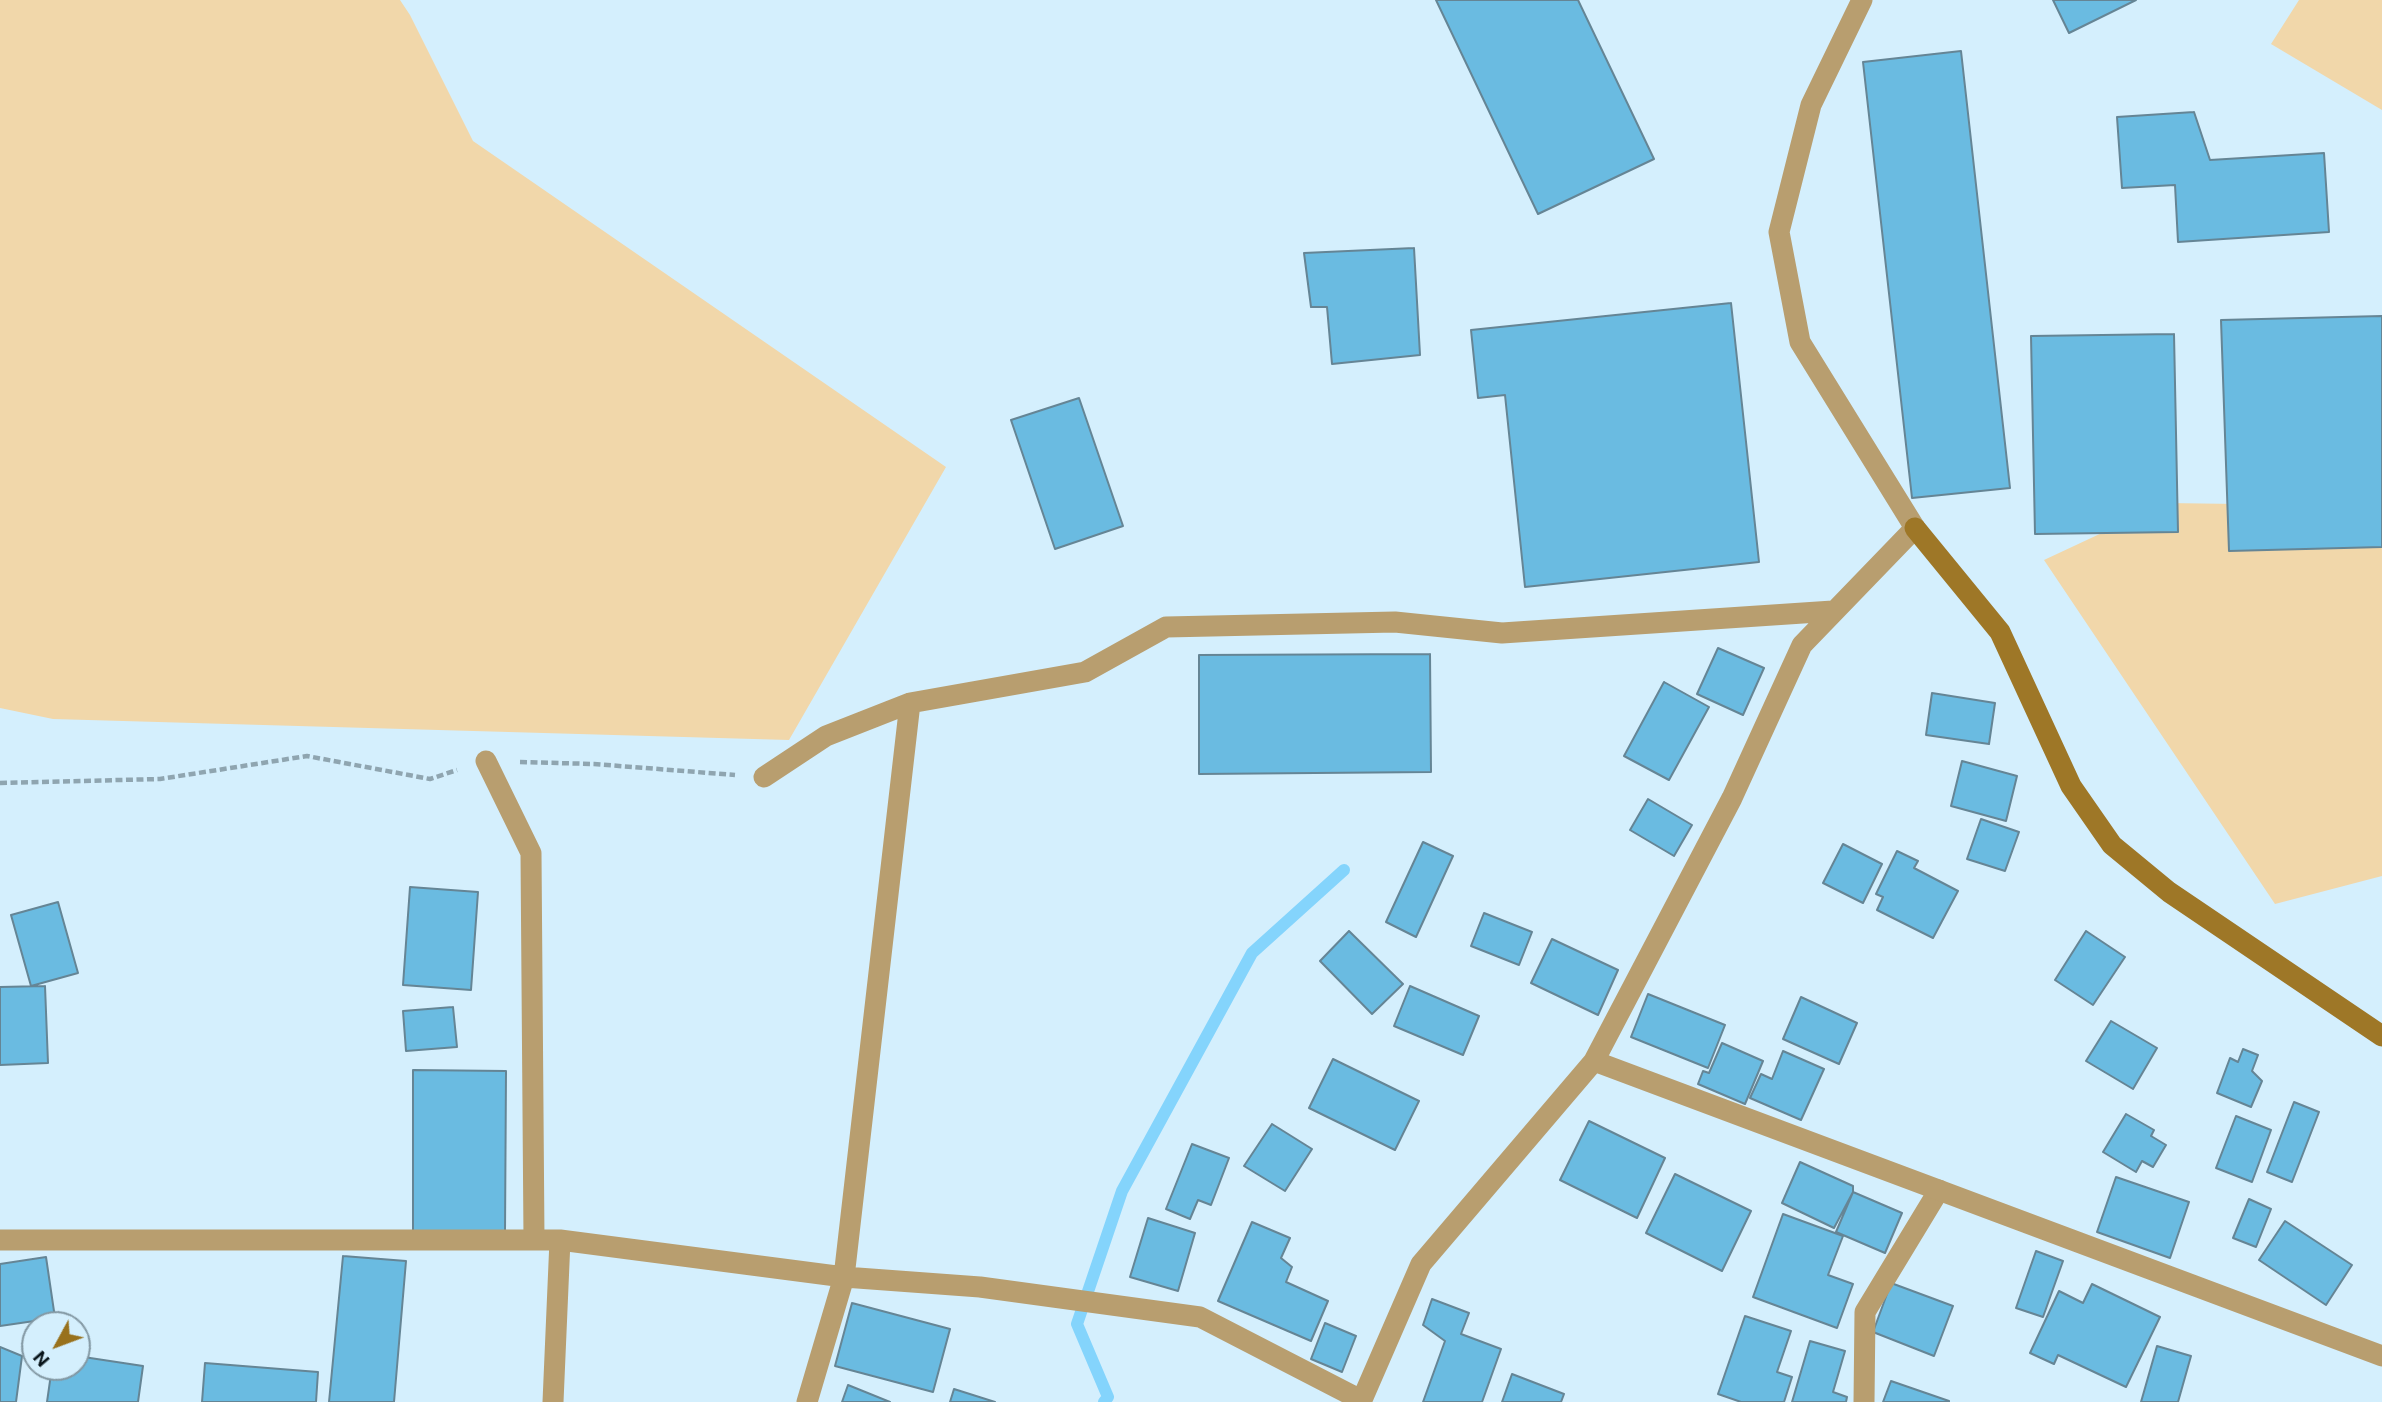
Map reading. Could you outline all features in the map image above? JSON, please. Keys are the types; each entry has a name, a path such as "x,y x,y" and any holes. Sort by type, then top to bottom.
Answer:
{"street":[{"path":"1862,0 1811,105 1779,232 1800,342 1915,528 2000,632 2071,786 2112,845 2169,892 2382,1036"},
{"path":"0,1240 560,1240 844,1277 980,1287 1200,1317 1361,1401 1421,1264 1594,1061 1732,798 1802,645 1915,528"},
{"path":"764,777 826,736 910,703 1085,672 1166,626 1395,622 1502,634 1833,611"},
{"path":"807,1402 844,1277 910,703"},
{"path":"486,761 531,853 534,1241"},
{"path":"1594,1061 2382,1356"},
{"path":"1864,1402 1865,1312 1939,1190"},
{"path":"553,1402 560,1240"}],"path":[{"path":"0,783 160,779 307,755 430,779 486,761 594,764 764,777"}],"shaded area":[{"path":"0,0 400,0 473,141 946,467 789,740 53,719 0,708"},
{"path":"2299,0 2382,0 2382,110 2271,44"},
{"path":"2166,503 2382,506 2382,876 2275,904 2044,560"}],"building":[{"path":"1436,0 1578,0 1654,159 1538,214"},
{"path":"2053,0 2136,0 2069,33"},
{"path":"1961,51 2010,488 1912,498 1863,62"},
{"path":"2194,112 2210,160 2324,153 2329,232 2178,242 2175,185 2122,188 2117,117"},
{"path":"1414,248 1420,355 1332,364 1327,307 1311,307 1304,253"},
{"path":"1731,303 1759,562 1525,587 1505,395 1478,398 1471,330"},
{"path":"2382,316 2382,547 2229,551 2221,320"},
{"path":"2174,334 2178,532 2035,534 2031,336"},
{"path":"1079,398 1123,526 1055,549 1011,420"},
{"path":"1718,648 1764,668 1743,715 1697,694"},
{"path":"1430,654 1431,772 1199,774 1199,655"},
{"path":"1664,682 1709,707 1669,780 1624,756"},
{"path":"1932,693 1995,703 1989,744 1926,735"},
{"path":"1962,761 2017,776 2006,821 1951,806"},
{"path":"1648,799 1692,825 1674,856 1630,830"},
{"path":"1981,819 2019,832 2005,871 1967,859"},
{"path":"1423,842 1453,856 1416,937 1386,922"},
{"path":"1843,844 1882,864 1863,903 1823,883"},
{"path":"1897,851 1918,861 1914,868 1958,891 1933,938 1877,910 1883,897 1876,894"},
{"path":"410,887 478,892 471,990 403,985"},
{"path":"58,902 78,973 31,986 11,915"},
{"path":"1484,913 1532,932 1519,965 1471,946"},
{"path":"1349,931 1403,984 1372,1014 1320,961"},
{"path":"2086,931 2125,957 2093,1005 2055,980"},
{"path":"1552,939 1618,970 1598,1015 1531,983"},
{"path":"45,986 48,1063 0,1065 0,987"},
{"path":"1410,986 1479,1016 1463,1055 1394,1026"},
{"path":"1648,994 1725,1025 1708,1068 1631,1037"},
{"path":"1801,997 1857,1023 1839,1064 1783,1039"},
{"path":"453,1007 457,1047 406,1051 403,1011"},
{"path":"2111,1021 2157,1048 2133,1089 2086,1061"},
{"path":"1722,1043 1763,1061 1745,1104 1698,1084 1703,1071 1709,1073"},
{"path":"2243,1049 2258,1055 2252,1071 2262,1081 2251,1107 2217,1093 2230,1058 2238,1062"},
{"path":"1783,1051 1824,1069 1801,1120 1750,1098 1761,1074 1772,1079"},
{"path":"1333,1059 1419,1101 1395,1150 1309,1108"},
{"path":"413,1070 506,1071 505,1234 413,1233"},
{"path":"2294,1102 2319,1112 2292,1182 2267,1172"},
{"path":"2126,1114 2154,1130 2151,1136 2166,1145 2153,1167 2142,1161 2136,1172 2103,1152"},
{"path":"2236,1116 2271,1130 2252,1182 2216,1168"},
{"path":"1589,1121 1665,1158 1637,1218 1560,1180"},
{"path":"1272,1124 1312,1149 1285,1191 1244,1166"},
{"path":"1192,1144 1229,1158 1211,1205 1198,1200 1190,1219 1166,1209"},
{"path":"1800,1162 1853,1186 1853,1192 1834,1228 1782,1203"},
{"path":"1675,1174 1751,1211 1722,1271 1646,1233"},
{"path":"2116,1177 2189,1202 2170,1258 2097,1232"},
{"path":"1853,1192 1902,1213 1885,1253 1836,1232"},
{"path":"2249,1199 2271,1209 2256,1247 2233,1238"},
{"path":"1783,1214 1843,1236 1828,1275 1853,1284 1837,1328 1753,1297"},
{"path":"1148,1218 1195,1233 1178,1291 1130,1277"},
{"path":"2285,1221 2352,1265 2326,1305 2259,1260"},
{"path":"1252,1222 1290,1238 1281,1258 1292,1267 1286,1282 1328,1301 1311,1341 1218,1301"},
{"path":"2036,1251 2063,1261 2043,1317 2016,1308"},
{"path":"343,1256 406,1261 394,1402 329,1402"},
{"path":"46,1257 54,1311 21,1311 21,1323 0,1326 0,1264"},
{"path":"1891,1283 1953,1306 1934,1356 1873,1332"},
{"path":"2092,1284 2160,1317 2126,1387 2058,1355 2054,1364 2030,1353 2059,1291 2083,1303"},
{"path":"1432,1299 1469,1313 1461,1334 1501,1349 1482,1402 1423,1402 1445,1341 1423,1325"},
{"path":"852,1303 950,1329 933,1392 835,1366"},
{"path":"1745,1316 1791,1331 1777,1372 1792,1377 1784,1402 1741,1402 1718,1394"},
{"path":"1325,1323 1356,1336 1342,1372 1311,1359"},
{"path":"1810,1341 1845,1351 1833,1392 1847,1397 1846,1402 1792,1402"},
{"path":"2157,1346 2191,1356 2178,1402 2141,1402"},
{"path":"0,1347 21,1356 21,1364 16,1402 0,1402"},
{"path":"91,1358 143,1366 138,1402 47,1402 50,1381 91,1381"},
{"path":"205,1363 318,1372 316,1402 202,1402"},
{"path":"1512,1374 1564,1394 1561,1402 1502,1402"},
{"path":"1891,1381 1949,1401 1949,1402 1883,1402"},
{"path":"848,1385 890,1402 842,1402"},
{"path":"954,1389 995,1402 950,1402"}],"waterway":[{"path":"1104,1402 1108,1397 1077,1324 1122,1191 1252,953 1344,870"}]}
